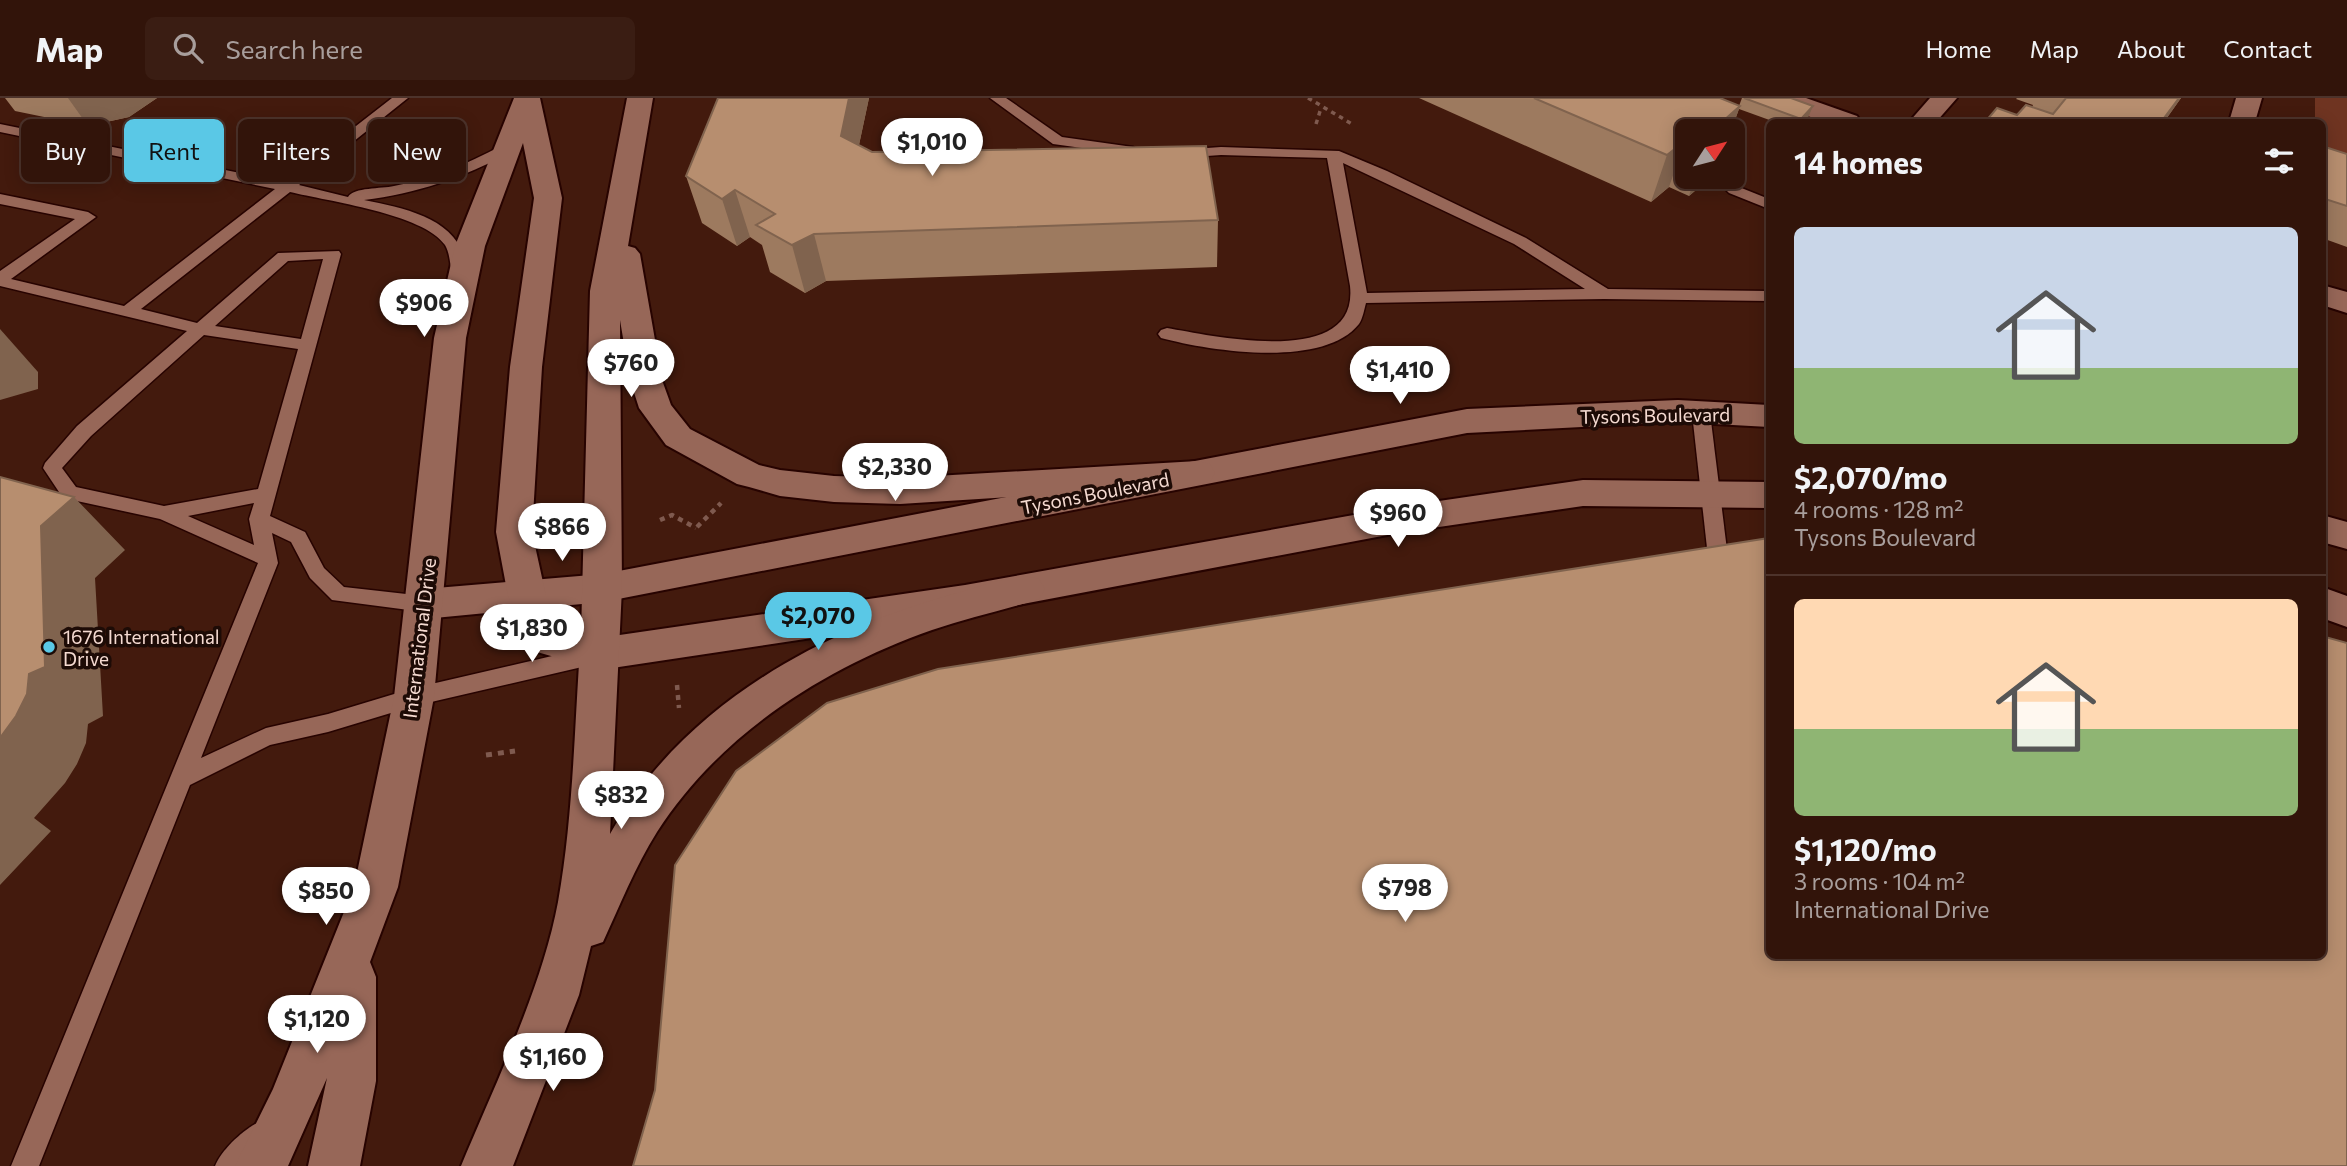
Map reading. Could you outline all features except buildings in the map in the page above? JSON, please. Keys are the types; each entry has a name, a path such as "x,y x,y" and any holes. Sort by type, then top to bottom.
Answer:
{"main road":[{"path":"527,98 548,198 526,367 514,533 527,596 551,641 599,654 965,600 1398,520 1583,493 1766,495"},
{"name":"International Drive","path":"261,1166 292,1104 354,950 376,887 414,697 450,338 470,246 527,98"},
{"path":"555,995 580,904 591,811 603,588 605,291 618,207 640,98"},
{"path":"1782,98 1840,119"},
{"path":"1925,119 1944,98"},
{"path":"2243,119 2249,98"},
{"path":"618,207 639,345 646,380 656,408 678,438 749,475 780,483 834,489 900,491 1198,473"},
{"path":"2326,295 2347,303"},
{"name":"Tysons Boulevard","path":"424,604 603,588 1467,421 1701,412 1766,416"},
{"path":"2326,529 2347,536"},
{"path":"487,1166 555,995 624,852 651,806 716,732 807,668 852,646 905,624 1026,589"},
{"path":"2326,604 2347,612"},
{"path":"334,1166 351,1081 354,950"}],"lane":[{"path":"127,312 401,98"},
{"path":"998,98 1058,141 1157,154 1222,151 1334,154 1382,174 1520,241 1604,294"},
{"path":"0,128 289,186 386,209 428,225 446,236 459,254 461,289"},
{"path":"335,198 380,194 427,184 466,170 506,149"},
{"path":"1167,334 1248,346 1287,348 1326,341 1352,322 1360,298 1334,154"},
{"path":"1734,190 1766,203"},
{"path":"0,199 88,217 0,280"},
{"path":"25,1166 268,563 259,519 333,254 284,256 84,431 52,467 71,493 164,513 267,559"},
{"path":"0,280 200,329 306,345"},
{"path":"1360,298 1604,294 1766,296"},
{"path":"1701,412 1719,566"},
{"path":"164,513 266,494"},
{"path":"259,519 298,537 317,573 339,594 424,604"},
{"path":"182,778 266,737 328,723 414,697 599,654"},
{"path":"229,1166 292,1104"}],"path":[{"path":"1308,98 1352,124"},
{"path":"1315,124 1321,108"},
{"path":"687,537 724,500"},
{"path":"660,520 672,515 696,528"},
{"path":"486,755 515,751"}],"shaded area":[{"path":"2315,98 2347,98 2347,193 2326,186 2326,119 2315,119"}],"place":[{"name":"1676 International Drive","path":"49,647"}]}
